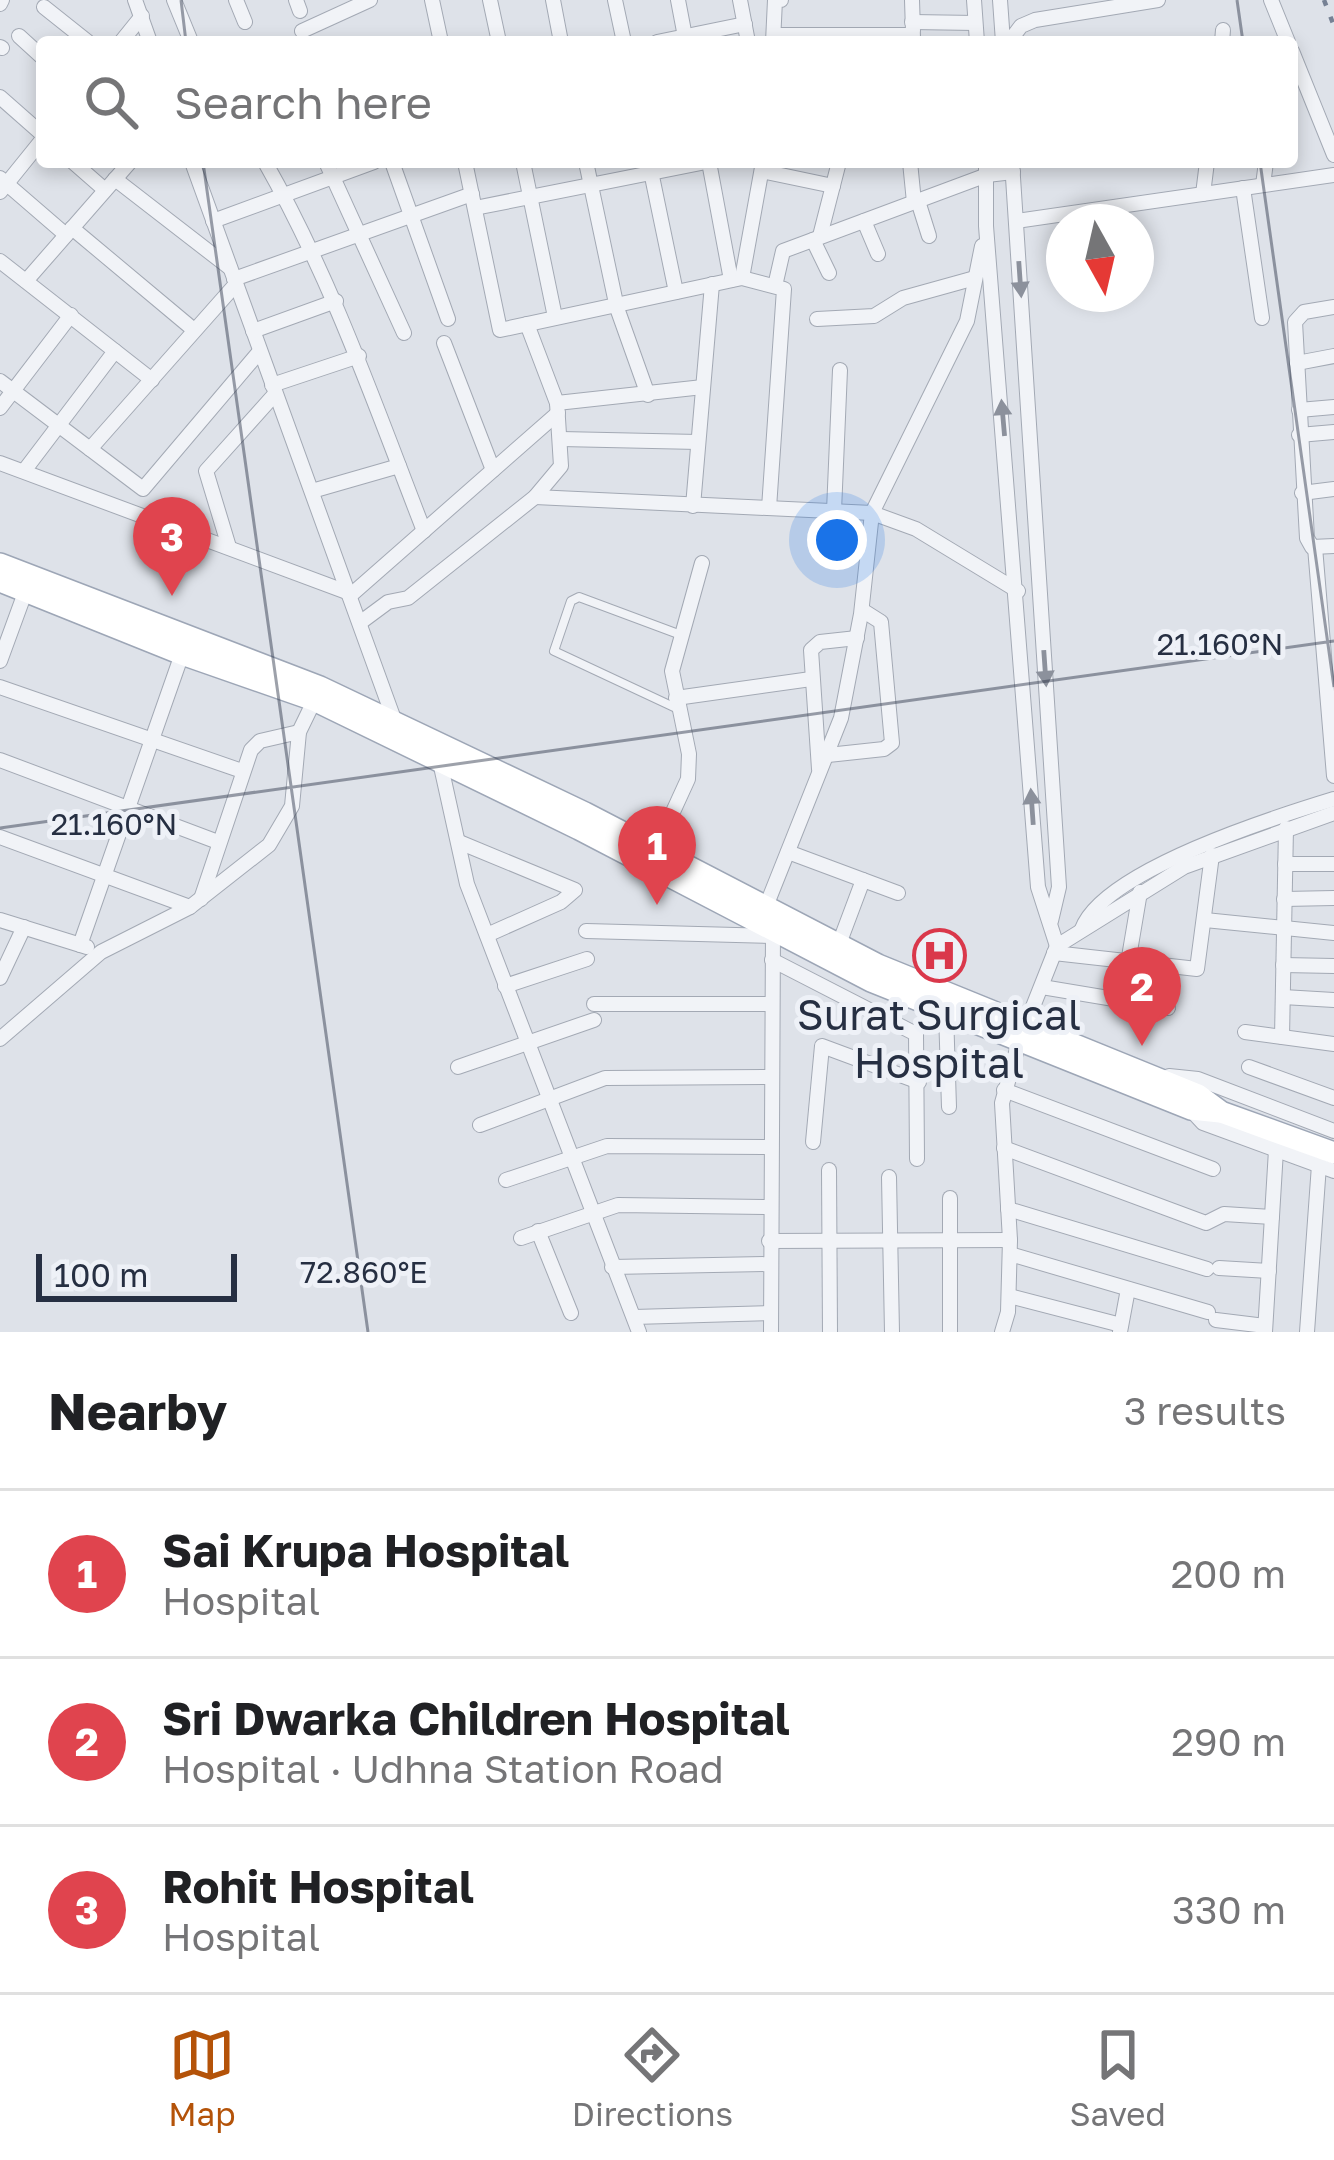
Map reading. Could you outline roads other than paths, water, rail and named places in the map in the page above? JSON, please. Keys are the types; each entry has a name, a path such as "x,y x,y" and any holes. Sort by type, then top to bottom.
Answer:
{"main road":[{"path":"0,564 395,722 656,849 768,924 839,944 1191,1109 1227,1114"},
{"path":"0,581 182,654 317,693 440,762 946,1012 1022,1033 1198,1095 1329,1163"}],"street":[{"path":"135,0 148,36"},
{"path":"174,0 189,36"},
{"path":"236,0 245,22"},
{"path":"302,31 370,0"},
{"path":"432,0 439,36"},
{"path":"490,0 498,36"},
{"path":"553,0 560,36"},
{"path":"615,0 623,36"},
{"path":"678,0 684,36"},
{"path":"740,0 747,36"},
{"path":"774,36 775,0 781,0"},
{"path":"912,0 913,33 975,23"},
{"path":"974,0 976,36"},
{"path":"1000,0 1005,36"},
{"path":"1012,36 1035,20 1104,4 1158,0"},
{"path":"1271,0 1286,36"},
{"path":"44,7 80,36"},
{"path":"126,36 142,16"},
{"path":"697,36 745,24"},
{"path":"19,36 36,52"},
{"path":"1298,66 1334,155"},
{"path":"0,97 36,131"},
{"path":"36,144 2,185 194,331"},
{"path":"84,168 234,277"},
{"path":"26,281 125,168"},
{"path":"197,168 395,722"},
{"path":"268,168 336,301 424,531"},
{"path":"394,168 448,320"},
{"path":"466,168 500,330 737,279 784,289 769,508"},
{"path":"524,168 555,317"},
{"path":"587,168 617,308 648,395"},
{"path":"90,449 194,331 234,277 411,215 473,201 530,197 591,185 647,168"},
{"path":"650,168 676,292"},
{"path":"709,168 737,279"},
{"path":"737,279 762,168"},
{"path":"769,168 833,186"},
{"path":"829,273 817,238 838,168"},
{"path":"911,168 929,236"},
{"path":"1012,168 1059,887 1051,921"},
{"path":"1203,194 1206,168"},
{"path":"1263,185 1265,168"},
{"path":"213,221 283,194 329,169 404,333"},
{"path":"775,286 783,251 986,169 986,226 1038,887 1056,950"},
{"path":"1016,220 1334,175"},
{"path":"1243,188 1262,319"},
{"path":"864,221 878,254"},
{"path":"771,1332 772,960 768,924 788,852 828,755 857,638 872,513 968,321 986,226"},
{"path":"3,268 152,380"},
{"path":"818,319 874,316 903,298 975,278"},
{"path":"693,506 712,284"},
{"path":"253,331 336,301"},
{"path":"1334,307 1296,317 1302,493 1307,538 1315,547 1334,776"},
{"path":"0,407 7,385 70,315"},
{"path":"362,622 385,603 408,598 535,497 561,466 557,408 527,325"},
{"path":"444,343 493,470"},
{"path":"24,471 115,351"},
{"path":"7,385 145,488 260,351"},
{"path":"229,547 206,471 274,390 359,356"},
{"path":"1297,363 1334,356"},
{"path":"834,511 840,370"},
{"path":"352,594 557,408 703,387"},
{"path":"1299,410 1334,406"},
{"path":"1298,435 1334,432"},
{"path":"561,439 698,442"},
{"path":"0,463 352,594"},
{"path":"312,491 399,466"},
{"path":"1302,493 1334,489"},
{"path":"535,497 872,513 916,529 1018,592"},
{"path":"1315,547 1334,546"},
{"path":"656,849 688,779 689,754 672,671 702,562"},
{"path":"0,661 26,590"},
{"path":"828,755 884,749 892,742 881,622 862,610"},
{"path":"820,773 811,679 814,646 857,638"},
{"path":"80,945 182,654"},
{"path":"677,703 811,679"},
{"path":"0,687 242,771"},
{"path":"0,1039 101,952 196,903 269,845 286,821 294,795 298,732 317,693"},
{"path":"196,903 255,745 298,732"},
{"path":"0,760 218,842"},
{"path":"440,762 467,884 637,1325 770,1313"},
{"path":"1082,929 1089,909 1165,863 1225,836 1334,799"},
{"path":"1002,1332 1010,1247 1004,1090 1056,950 1140,892 1212,855 1334,813"},
{"path":"1282,1037 1286,828"},
{"path":"0,836 196,903"},
{"path":"459,842 575,890 561,902 487,935"},
{"path":"788,852 898,892"},
{"path":"1056,950 1197,969 1212,855"},
{"path":"1285,864 1334,865"},
{"path":"839,944 863,880"},
{"path":"1128,963 1140,892"},
{"path":"1284,899 1334,898"},
{"path":"0,920 101,952"},
{"path":"1205,920 1284,932 1334,933"},
{"path":"586,931 768,924"},
{"path":"0,978 24,927"},
{"path":"506,986 587,959"},
{"path":"772,960 913,1031 919,1043 917,1159"},
{"path":"1283,965 1334,966"},
{"path":"1042,987 1168,1008"},
{"path":"1283,997 1334,1000"},
{"path":"458,1067 594,1012 770,1004"},
{"path":"946,1012 949,1107"},
{"path":"1245,1032 1334,1043"},
{"path":"813,1142 822,1046 919,1082"},
{"path":"1250,1067 1334,1098"},
{"path":"1140,1073 1198,1079 1334,1131"},
{"path":"480,1125 604,1078 770,1077"},
{"path":"1004,1090 1213,1169"},
{"path":"1191,1109 1203,1123 1276,1150 1329,1163 1306,1332"},
{"path":"506,1180 570,1154 623,1145 768,1147"},
{"path":"1004,1148 1205,1223 1224,1214 1272,1217"},
{"path":"769,1241 950,1240 1010,1247 1128,1289 1265,1329 1276,1150"},
{"path":"830,1170 830,1332"},
{"path":"889,1177 892,1332"},
{"path":"950,1198 950,1332"},
{"path":"521,1238 592,1211 626,1204 768,1207"},
{"path":"1008,1209 1213,1269 1269,1270"},
{"path":"538,1231 572,1313"},
{"path":"612,1267 770,1264"},
{"path":"1009,1296 1120,1329 1128,1289"}],"lane":[{"path":"677,703 560,656 554,646 571,601 579,597 681,635"}],"railway":[{"path":"1324,0 1334,26"}],"place":[{"name":"Rohit Hospital","path":"172,596"},
{"name":"Sai Krupa Hospital","path":"657,905"},
{"name":"Surat Surgical Hospital","path":"939,955"},
{"name":"Sri Dwarka Children Hospital","path":"1142,1046"}]}
